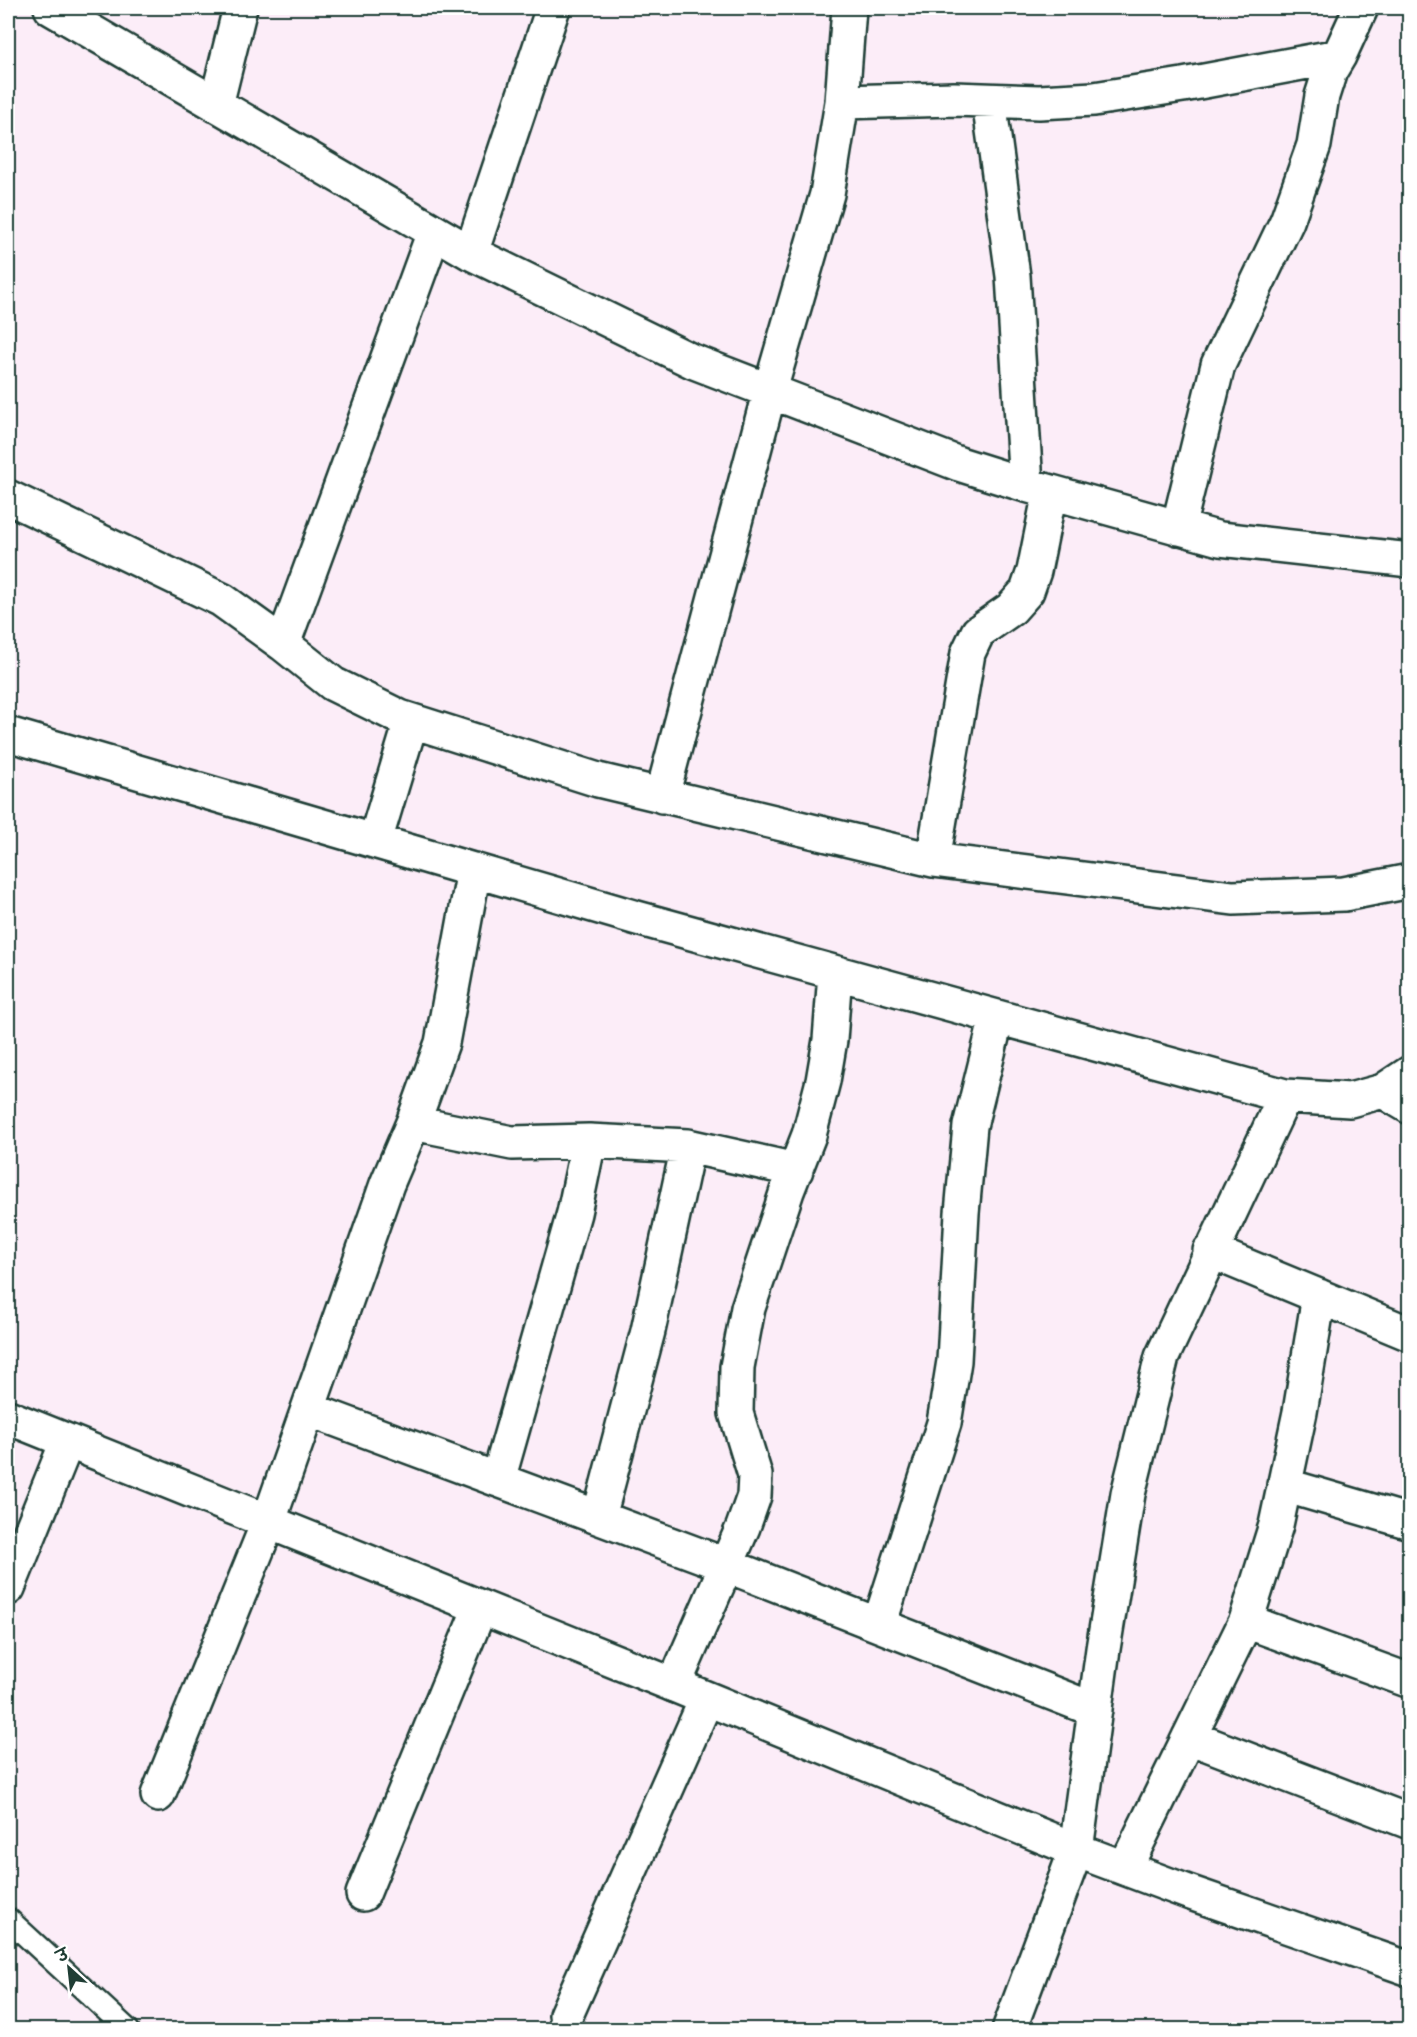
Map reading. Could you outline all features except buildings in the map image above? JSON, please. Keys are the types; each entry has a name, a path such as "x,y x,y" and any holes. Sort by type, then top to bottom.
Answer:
{"street":[{"path":"51,8 471,253 692,361 959,464 1038,489 1178,528 1220,539 1410,560"},
{"path":"216,105 240,8"},
{"path":"471,253 553,8"},
{"path":"662,796 770,390 827,194 843,102 849,8"},
{"path":"1178,528 1218,365 1287,221 1314,145 1330,71 1361,8"},
{"path":"843,102 954,99 1039,102 1094,99 1339,56"},
{"path":"933,860 968,653 978,632 1011,609 1027,591 1034,571 1038,489 1008,229 989,101"},
{"path":"283,644 434,232"},
{"path":"8,497 222,600 333,684 411,722 598,780 933,860 1233,898 1344,894 1410,881"},
{"path":"375,841 411,722"},
{"path":"8,734 835,973 1285,1096 1350,1100 1396,1099 1410,1073"},
{"path":"158,1795 268,1523 387,1184 413,1123 442,1043 474,870"},
{"path":"674,1685 754,1496 755,1476 736,1413 737,1367 748,1308 809,1135 823,1081 830,1041 835,973"},
{"path":"879,1625 944,1423 954,1361 962,1213 970,1126 997,1017"},
{"path":"1009,2030 1076,1850 1128,1494 1162,1357 1285,1096"},
{"path":"413,1123 512,1143 589,1142 688,1146 796,1170"},
{"path":"498,1480 574,1213 589,1142"},
{"path":"599,1517 648,1331 688,1146"},
{"path":"1210,1251 1410,1334"},
{"path":"1125,1868 1246,1621 1266,1559 1284,1485 1300,1412 1319,1296"},
{"path":"308,1409 726,1565 1095,1710"},
{"path":"8,1417 674,1685 1076,1850 1198,1896 1410,1970"},
{"path":"8,1588 67,1442"},
{"path":"1284,1485 1410,1522"},
{"path":"363,1894 480,1608"},
{"path":"1246,1621 1410,1680"},
{"path":"566,2015 706,1700"},
{"path":"1189,1737 1410,1822"}],"lane":[{"path":"8,1919 128,2030"}]}
